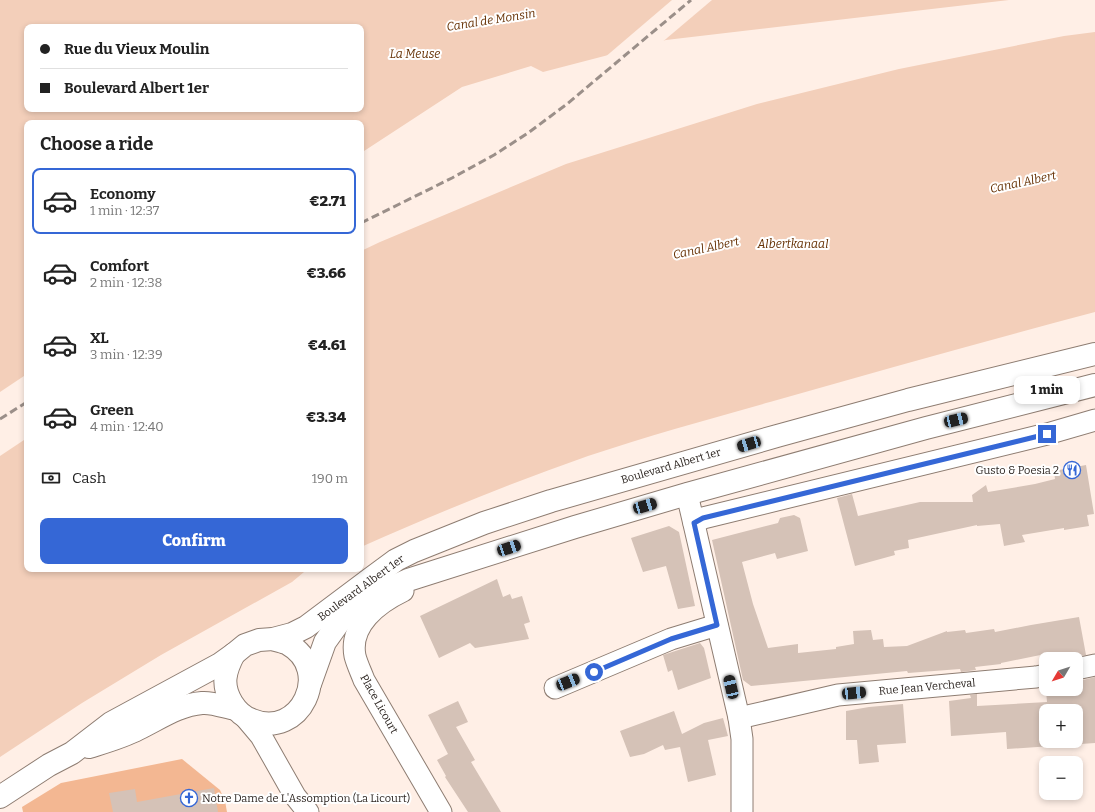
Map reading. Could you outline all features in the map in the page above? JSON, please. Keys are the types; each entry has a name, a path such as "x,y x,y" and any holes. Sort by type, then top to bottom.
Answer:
{"main road":[{"name":"Boulevard Albert 1er","path":"0,796 72,752 111,723 220,664 245,645 259,640 274,639 292,634 306,627 396,560 414,551 516,513 640,476 893,404 1095,354"},
{"name":"Boulevard Albert 1er","path":"310,684 325,642 334,627 370,597 408,580 568,529 687,494 926,428 1095,385"},
{"path":"640,476 662,476 677,484 687,494"},
{"name":"Boulevard Albert 1er","path":"72,752 119,737 186,706 203,703 240,713 258,723 271,724 284,720 296,713 304,703 309,690 310,677 306,664 299,652 287,644 274,639"},
{"path":"234,654 227,667 225,682 228,696 240,713"}],"street":[{"path":"694,523 703,518 1047,434 1095,420"},
{"path":"687,494 739,718 742,739 742,812"},
{"name":"Place Licourt","path":"442,812 364,680 355,656 356,640 361,626 372,610 386,599 454,566"},
{"path":"555,688 671,639 717,625"},
{"path":"1083,668 1095,665"},
{"name":"Rue Jean Vercheval","path":"739,718 838,695 1039,676"},
{"path":"240,713 261,736 296,796 308,812"}],"shaded area":[{"path":"182,759 220,790 225,801 227,812 23,812 22,807 61,783"}],"water":[{"name":"La Meuse","path":"0,0 1009,0 666,40 543,72 531,66 462,87 364,151 364,120 24,120 24,376 0,392"},
{"name":"Albertkanaal","path":"1095,32 1095,312 851,379 679,428 588,456 502,488 364,546 364,250 566,164 757,104 899,69 1064,36"},
{"path":"24,440 24,572 304,572 292,582 161,655 82,703 0,757 0,456"}],"pier":[{"path":"672,0 712,0 660,44 604,58"}],"building":[{"path":"1086,465 1094,514 1087,515 1089,526 1064,530 1064,528 1022,535 1025,542 1004,546 1000,524 977,525 908,540 909,548 894,551 895,555 855,566 837,498 852,494 858,516 920,502 973,502 972,495 986,485 988,492 1035,484 1055,479 1054,471"},
{"path":"794,515 800,518 808,551 777,559 775,553 742,562 753,604 768,648 798,644 798,653 836,649 836,647 854,644 853,631 871,630 873,640 883,639 884,647 907,646 947,631 965,630 966,633 994,629 995,632 1079,617 1086,655 1083,655 1083,652 1039,652 1039,655 1001,664 975,667 976,670 961,672 960,669 908,673 907,671 751,686 743,680 712,540 778,523 780,518"},
{"path":"669,526 679,532 695,606 678,609 666,566 643,572 631,538"},
{"path":"497,579 503,597 510,594 512,599 522,596 530,622 524,624 529,639 475,648 470,643 439,658 420,616"},
{"path":"700,643 704,648 711,678 678,690 672,670 668,672 663,655"},
{"path":"1095,677 1095,743 1083,744 1083,704 1039,704 1039,747 1007,749 1006,732 951,736 949,701 971,698 970,695 977,694 977,706 1047,702 1046,696 1083,696 1083,680"},
{"path":"458,701 468,722 456,727 475,760 471,762 501,812 468,812 445,777 446,776 437,760 448,754 428,715"},
{"path":"903,704 906,743 877,745 879,762 859,764 857,740 846,740 846,711"},
{"path":"674,711 682,734 704,723 723,718 728,736 708,740 716,775 688,782 680,747 665,750 663,745 644,754 630,757 620,731"},
{"name":"Notre Dame de L'Assomption (La Licourt)","path":"214,788 218,812 113,812 109,793 135,789 137,802"}],"railway":[{"path":"364,222 452,178 494,155 528,133 567,104 691,0"},
{"path":"0,419 24,404"}],"place":[{"name":"Gusto & Poesia 2","path":"1072,470"},
{"name":"Notre Dame de L'Assomption (La Licourt)","path":"189,798"}],"route":[{"path":"594,672 671,639 717,625 694,523 703,518 1047,434"}],"water label":[{"name":"Canal de Monsin","path":"491,20"},
{"name":"Canal Albert","path":"1023,182"},
{"name":"Canal Albert","path":"706,248"}]}
